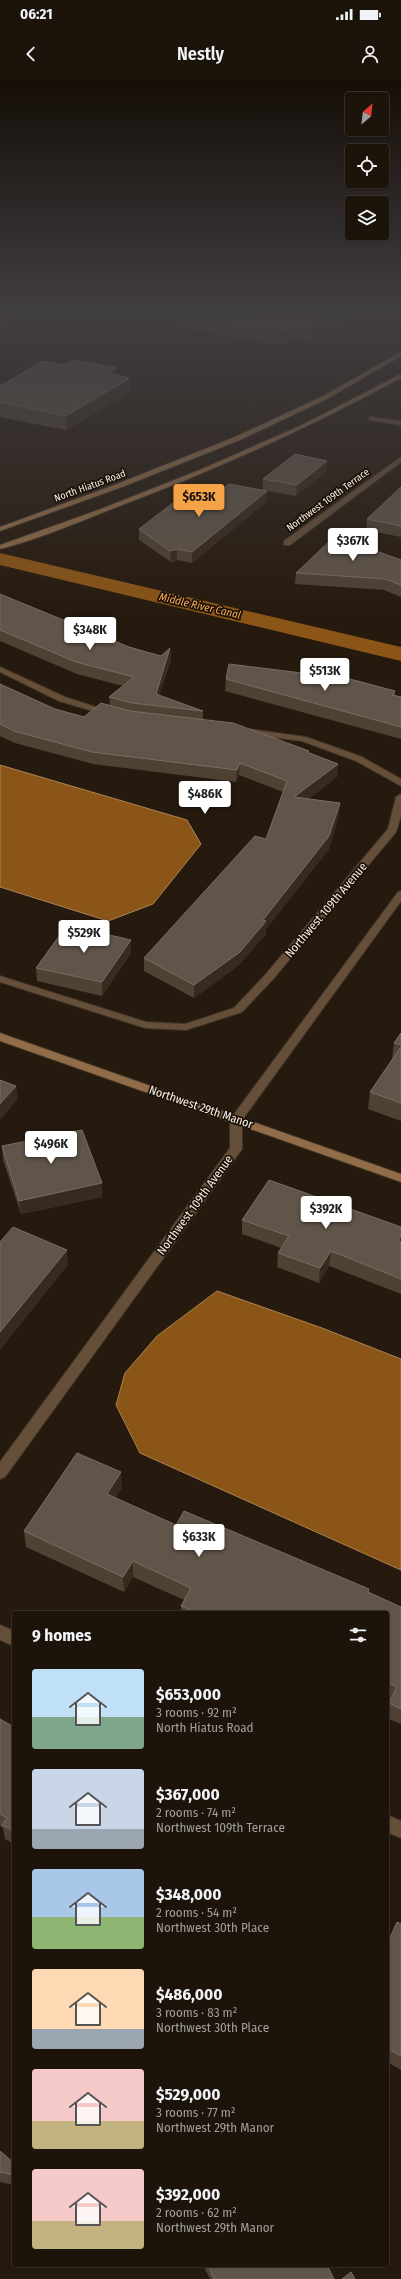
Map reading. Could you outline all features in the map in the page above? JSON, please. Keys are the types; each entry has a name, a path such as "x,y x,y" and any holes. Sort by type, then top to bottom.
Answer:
{"main road":[{"name":"North Hiatus Road","path":"0,528 114,489 188,460 296,412"},
{"path":"0,547 213,469 337,412"},
{"name":"Northwest 29th Manor","path":"0,1037 401,1178"}],"street":[{"path":"371,419 401,424"},
{"name":"Northwest 109th Terrace","path":"287,543 401,460"},
{"path":"0,669 62,699 116,714"},
{"path":"240,732 303,739 359,759 401,783"},
{"name":"Northwest 109th Avenue","path":"0,979 145,1025 186,1027 238,1010 270,976 393,830 401,797"},
{"path":"236,1120 401,894"},
{"name":"Northwest 109th Avenue","path":"0,1473 236,1149 236,1120"},
{"path":"0,1632 12,1638"},
{"path":"389,1824 401,1830"}],"shaded area":[{"path":"0,765 187,820 201,844 153,904 108,921 0,887"},
{"path":"217,1291 322,1328 401,1359 401,1570 140,1453 116,1405 125,1373 157,1336"}],"building":[{"path":"45,412 73,412 66,416"},
{"path":"295,454 327,461 297,485 263,479"},
{"path":"229,484 267,491 192,552 177,549 170,551 139,529 182,496 206,501"},
{"path":"401,487 401,526 367,519"},
{"path":"335,536 401,560 401,585 385,579 296,573"},
{"path":"0,594 129,647 161,656 170,648 156,694 203,711 132,703 109,697 134,677 76,662 0,630"},
{"path":"229,664 350,679 395,691 392,695 401,697 401,727 226,679"},
{"path":"0,684 55,709 84,717 101,703 130,711 233,723 309,751 307,752 338,764 294,797 340,803 329,836 263,920 266,921 240,952 194,985 144,958 255,836 266,839 287,781 240,763 237,770 92,752 14,731 0,724"},
{"path":"67,925 131,940 102,982 36,968"},
{"path":"401,1033 401,1045 394,1043"},
{"path":"401,1047 401,1103 370,1092"},
{"path":"0,1080 16,1086 0,1104"},
{"path":"82,1130 102,1183 19,1201 2,1146"},
{"path":"269,1180 401,1227 401,1236 398,1241 401,1242 401,1279 331,1251 320,1268 278,1253 289,1236 242,1220"},
{"path":"13,1227 67,1250 0,1332 0,1242"},
{"path":"77,1453 121,1472 107,1494 176,1525 184,1511 369,1589 368,1592 401,1607 401,1709 389,1703 397,1687 389,1683 389,1611 193,1611 181,1606 191,1588 133,1561 123,1577 24,1531"},
{"path":"0,1719 12,1726 12,1830 2,1825 7,1818 0,1814"},
{"path":"397,1922 401,1924 401,2056 389,2049 389,1940"},
{"path":"0,2151 12,2161 12,2175 0,2172"},
{"path":"209,2267 328,2267 334,2279 214,2279"},
{"path":"351,2272 355,2279 342,2279"}],"waterway":[{"name":"Middle River Canal","path":"0,559 401,654"}]}
